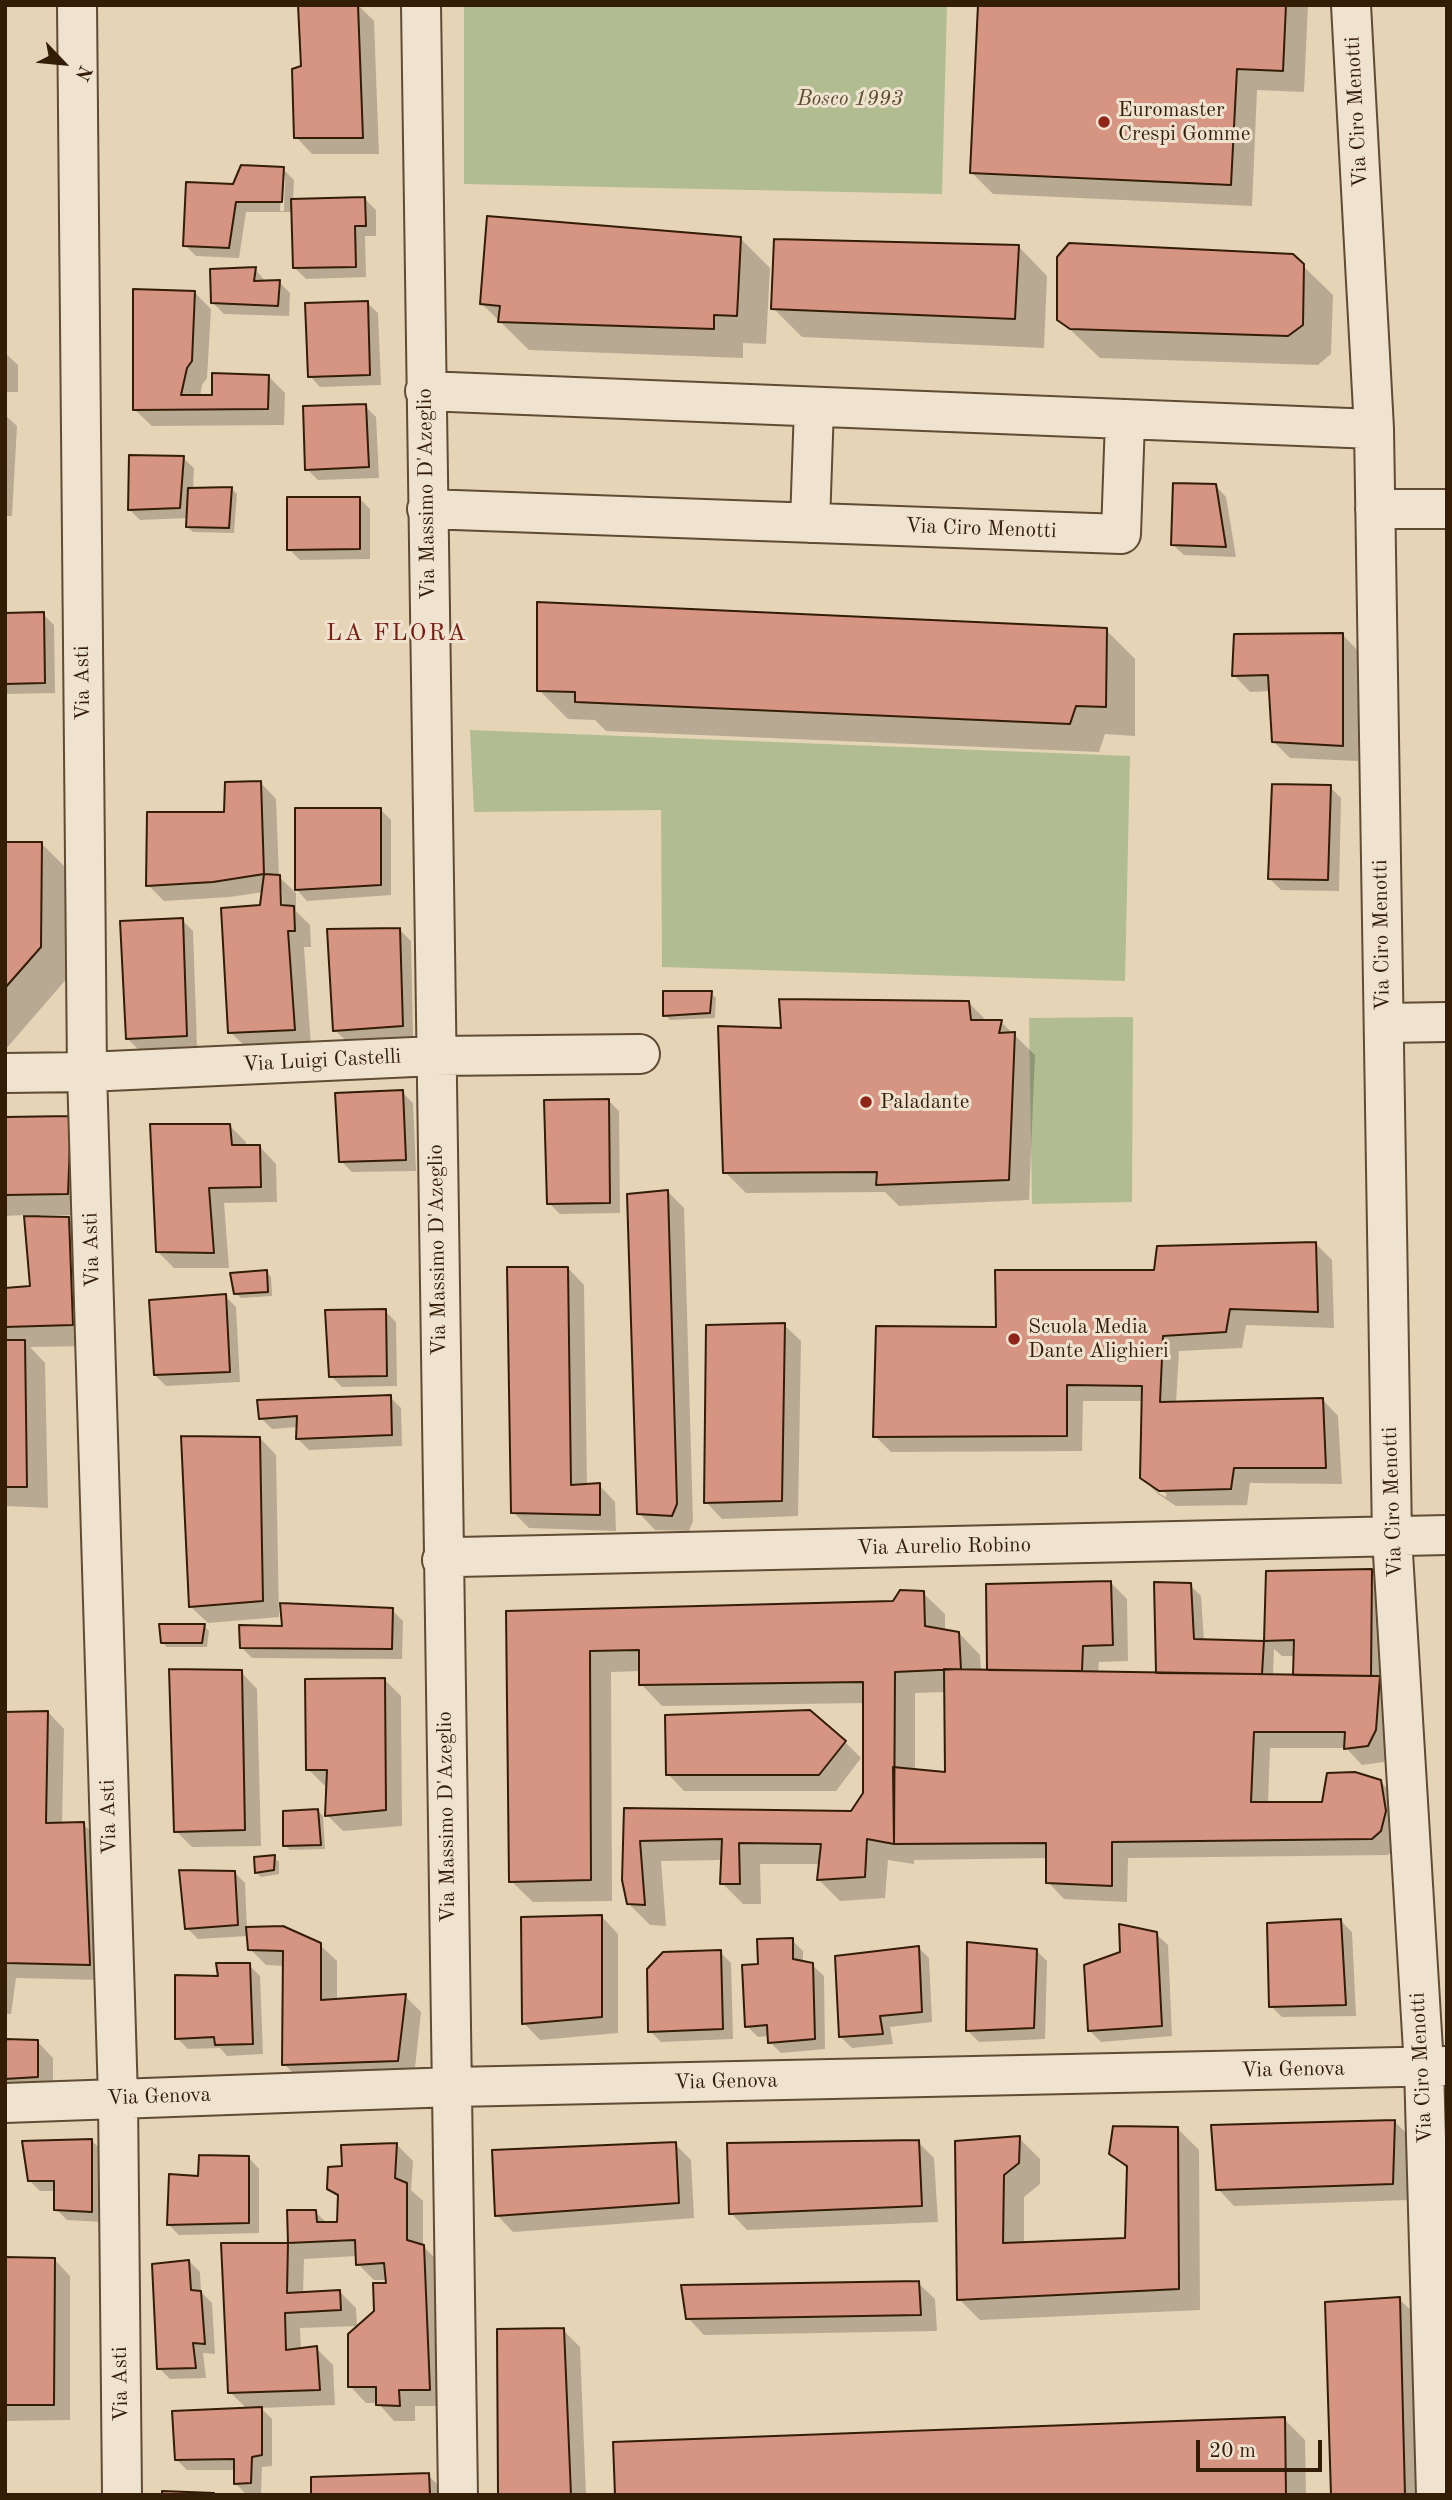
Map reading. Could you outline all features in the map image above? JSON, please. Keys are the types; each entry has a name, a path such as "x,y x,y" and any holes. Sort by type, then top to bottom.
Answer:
{"street":[{"name":"Via Asti","path":"77,5 87,1072 118,2098 122,2495"},
{"name":"Via Massimo D'Azeglio","path":"421,5 442,1560 458,2495"},
{"name":"Via Ciro Menotti","path":"1351,5 1374,429 1392,1537 1435,2067 1436,2495"},
{"path":"425,391 1374,429"},
{"path":"810,523 814,407"},
{"name":"Via Ciro Menotti","path":"427,509 1121,534 1125,420"},
{"path":"1375,509 1447,509"},
{"path":"1384,1023 1447,1022"},
{"name":"Via Luigi Castelli","path":"5,1073 87,1072 435,1056 639,1054"},
{"name":"Via Aurelio Robino","path":"442,1560 499,1556 1447,1535"},
{"name":"Via Genova","path":"5,2104 453,2087 1435,2067"}],"green space":[{"name":"Bosco 1993","path":"464,5 947,5 942,194 464,184"},
{"path":"470,730 1130,756 1125,981 662,967 661,810 474,812"},
{"path":"1133,1017 1132,1202 1032,1204 1029,1018"}],"building":[{"path":"298,5 358,5 363,138 294,138 292,69 301,66"},
{"name":"Euromaster Crespi Gomme","path":"978,5 1286,5 1283,71 1237,69 1231,185 970,173"},
{"path":"241,165 284,167 282,202 236,202 229,248 183,246 186,182 233,184"},
{"path":"365,197 366,226 355,226 356,267 293,268 291,199"},
{"path":"487,216 741,237 737,316 714,315 714,329 498,322 500,306 480,304"},
{"path":"774,239 1019,245 1015,319 771,309"},
{"path":"1069,243 1293,254 1304,264 1303,325 1288,336 1070,329 1057,320 1057,257"},
{"path":"256,267 254,281 280,280 278,306 211,303 210,269"},
{"path":"133,289 195,291 192,361 187,368 181,395 212,395 212,373 269,375 268,409 133,410"},
{"path":"368,301 370,375 308,377 305,303"},
{"path":"366,404 369,467 305,470 303,406"},
{"path":"129,455 184,456 180,508 128,510"},
{"path":"1173,483 1216,484 1226,547 1171,545"},
{"path":"232,487 229,528 186,527 188,488"},
{"path":"287,497 360,497 360,549 287,550"},
{"path":"537,602 1107,628 1106,707 1076,706 1070,724 575,702 575,692 537,691"},
{"path":"44,612 45,683 5,684 5,613"},
{"path":"1343,633 1343,746 1272,742 1268,675 1232,676 1234,634"},
{"path":"261,781 264,874 213,882 146,886 147,812 224,812 225,782"},
{"path":"1272,784 1331,785 1328,880 1268,879"},
{"path":"295,808 381,808 381,885 295,890"},
{"path":"5,842 42,842 41,947 5,988"},
{"path":"264,874 280,875 281,905 294,906 295,931 288,931 295,1030 228,1033 221,908 260,905"},
{"path":"183,918 187,1036 126,1039 120,921"},
{"path":"400,928 403,1026 333,1031 327,929"},
{"path":"663,991 712,991 710,1013 663,1016"},
{"name":"Paladante","path":"779,999 969,1001 971,1020 1002,1020 999,1033 1015,1032 1009,1180 876,1185 877,1172 723,1173 718,1026 781,1028"},
{"path":"403,1090 406,1160 339,1162 335,1093"},
{"path":"609,1099 610,1203 547,1204 544,1100"},
{"path":"71,1116 68,1194 5,1195 5,1117"},
{"path":"150,1124 230,1124 232,1145 260,1145 261,1187 209,1188 214,1253 156,1252"},
{"path":"668,1190 677,1504 672,1516 637,1514 627,1194"},
{"path":"24,1216 69,1217 73,1325 5,1327 5,1288 30,1286"},
{"path":"1316,1242 1318,1312 1230,1309 1226,1332 1163,1336 1160,1402 1323,1398 1326,1468 1234,1468 1231,1489 1159,1491 1140,1478 1142,1386 1067,1385 1067,1436 873,1437 876,1326 996,1327 995,1270 1154,1270 1157,1246"},
{"path":"507,1267 568,1267 571,1485 600,1483 600,1515 511,1513"},
{"path":"267,1270 268,1292 234,1294 230,1273"},
{"path":"226,1294 230,1372 154,1375 149,1300"},
{"path":"386,1309 387,1376 329,1377 325,1310"},
{"path":"785,1323 782,1501 704,1503 706,1325"},
{"path":"5,1340 25,1340 27,1487 5,1487"},
{"path":"391,1395 392,1435 296,1439 297,1416 259,1419 257,1400"},
{"path":"181,1436 260,1437 263,1601 189,1607"},
{"path":"1372,1569 1371,1676 1293,1675 1294,1640 1264,1641 1266,1571"},
{"path":"1111,1581 1113,1645 1083,1646 1082,1671 987,1670 986,1584"},
{"path":"1154,1582 1191,1583 1194,1639 1264,1641 1262,1674 1156,1673"},
{"path":"900,1590 924,1591 925,1626 959,1632 961,1669 895,1672 894,1844 867,1839 865,1877 817,1880 821,1844 739,1843 740,1884 720,1884 722,1839 640,1841 645,1905 627,1904 622,1880 624,1808 851,1811 863,1793 863,1682 639,1685 639,1650 590,1651 591,1880 509,1882 506,1611 893,1601"},
{"path":"280,1603 393,1608 392,1649 240,1648 239,1625 282,1626"},
{"path":"159,1624 205,1624 202,1643 161,1643"},
{"path":"169,1669 242,1670 245,1830 174,1832"},
{"path":"944,1669 1380,1676 1376,1730 1368,1746 1344,1749 1345,1732 1254,1732 1251,1802 1322,1802 1327,1773 1355,1772 1381,1780 1386,1811 1381,1831 1372,1839 1112,1842 1112,1886 1046,1883 1046,1843 894,1844 893,1767 945,1772"},
{"path":"385,1678 386,1810 325,1816 327,1770 306,1770 305,1679"},
{"path":"810,1710 846,1741 819,1775 666,1775 665,1715"},
{"path":"48,1711 46,1823 84,1822 90,1965 5,1963 5,1712"},
{"path":"318,1809 321,1845 283,1846 283,1811"},
{"path":"275,1855 274,1870 255,1873 254,1857"},
{"path":"179,1870 235,1871 238,1925 185,1929"},
{"path":"602,1915 602,2017 522,2024 521,1917"},
{"path":"1341,1919 1346,2005 1269,2007 1267,1923"},
{"path":"1119,1924 1157,1932 1162,2026 1088,2031 1084,1965 1120,1952"},
{"path":"283,1926 321,1943 321,2000 406,1994 398,2061 282,2065 283,1951 248,1950 246,1927"},
{"path":"793,1938 793,1959 813,1963 815,2039 768,2043 767,2025 745,2027 742,1965 758,1964 757,1939"},
{"path":"967,1942 1037,1949 1034,2028 966,2031"},
{"path":"919,1946 922,2012 880,2016 883,2034 839,2037 835,1956"},
{"path":"721,1950 723,2029 648,2032 647,1969 663,1952"},
{"path":"216,1963 250,1963 253,2044 215,2045 214,2037 175,2039 175,1975 218,1976"},
{"path":"5,2039 38,2040 38,2077 5,2079"},
{"path":"1395,2120 1393,2184 1216,2190 1211,2125"},
{"path":"1113,2126 1178,2127 1179,2289 957,2300 955,2141 1020,2136 1019,2163 1004,2175 1003,2243 1125,2238 1127,2166 1109,2154"},
{"path":"92,2139 92,2212 54,2210 54,2181 28,2181 22,2141"},
{"path":"919,2140 922,2206 729,2214 727,2143"},
{"path":"676,2142 679,2203 495,2216 492,2150"},
{"path":"397,2143 395,2178 407,2183 407,2240 424,2245 430,2390 399,2390 400,2406 376,2405 376,2387 348,2387 348,2334 374,2311 373,2283 386,2283 384,2263 356,2265 355,2240 288,2243 287,2210 316,2210 317,2222 337,2222 338,2195 327,2189 328,2167 342,2166 341,2145"},
{"path":"199,2155 249,2156 249,2223 167,2225 169,2174 198,2176"},
{"path":"221,2243 288,2243 287,2293 340,2290 341,2310 285,2313 286,2350 317,2346 320,2390 228,2393"},
{"path":"5,2257 55,2258 54,2405 5,2405"},
{"path":"189,2260 191,2290 201,2291 205,2344 193,2343 196,2368 157,2369 152,2264"},
{"path":"919,2281 921,2315 686,2319 681,2285"},
{"path":"1400,2297 1405,2495 1331,2495 1325,2302"},
{"path":"564,2328 571,2495 498,2495 497,2329"},
{"path":"262,2407 262,2455 252,2457 251,2483 234,2484 234,2459 175,2460 172,2411"},
{"path":"1285,2417 1286,2495 615,2495 613,2442"},
{"path":"429,2473 430,2495 311,2495 311,2477"},
{"path":"162,2491 214,2493 214,2495 162,2495"}],"place":[{"name":"Euromaster Crespi Gomme","path":"1104,122"},
{"name":"Paladante","path":"866,1102"},
{"name":"Scuola Media Dante Alighieri","path":"1014,1339"}],"district":[{"name":"LA FLORA","path":"397,634"}]}
